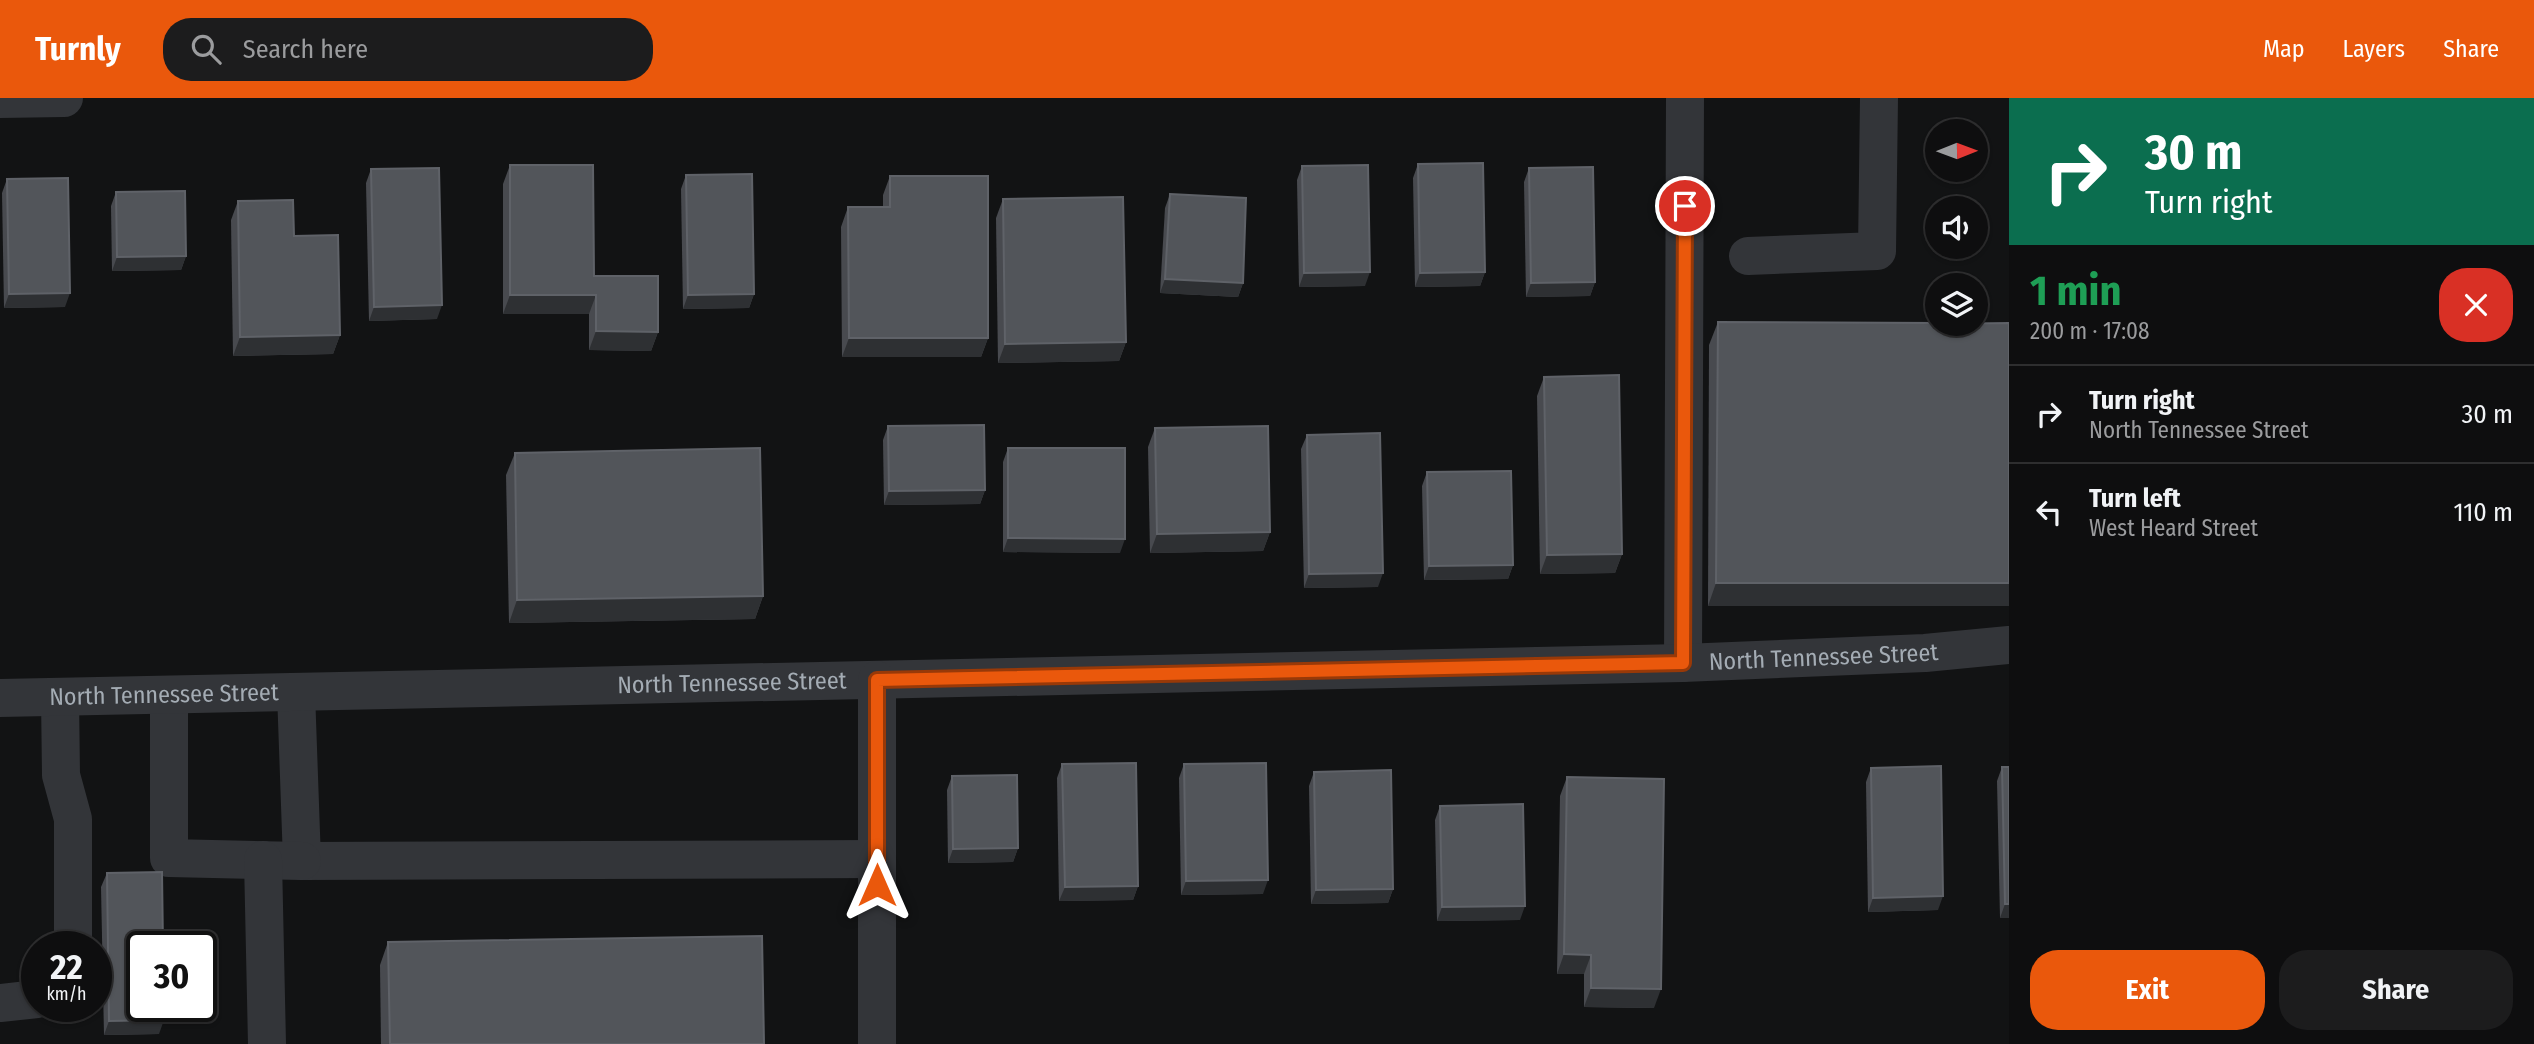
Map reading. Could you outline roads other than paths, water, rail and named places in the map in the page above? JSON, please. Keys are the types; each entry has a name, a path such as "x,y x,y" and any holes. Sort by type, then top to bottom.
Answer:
{"street":[{"path":"0,99 64,98"},
{"path":"1683,663 1685,98"},
{"path":"1748,257 1877,251 1880,98"},
{"name":"North Tennessee Street","path":"0,698 1683,663 1925,653 2009,645"},
{"path":"877,680 877,1044"},
{"path":"296,692 302,861"},
{"path":"169,695 169,858 302,861 877,859"},
{"path":"60,697 61,775 73,819 73,931"},
{"path":"263,860 267,1044"},
{"path":"0,1003 21,1001"}]}
